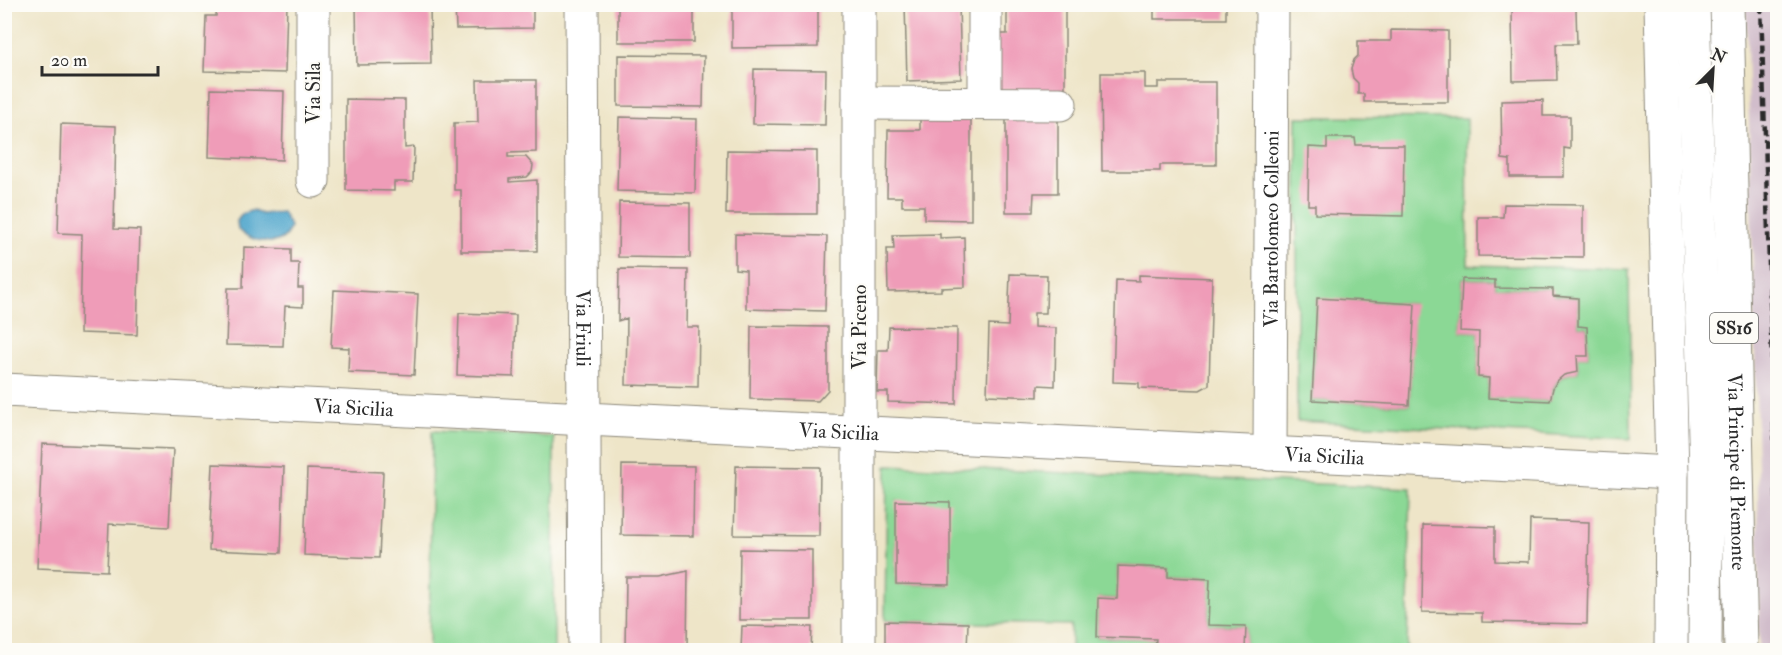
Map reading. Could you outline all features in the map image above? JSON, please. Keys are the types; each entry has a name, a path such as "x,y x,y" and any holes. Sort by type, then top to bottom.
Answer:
{"street":[{"name":"Via Sila","path":"313,4 313,181"},
{"name":"Via Friuli","path":"582,4 582,419 585,651"},
{"name":"Via Piceno","path":"859,4 859,651"},
{"path":"984,103 985,4"},
{"name":"Via Bartolomeo Colleoni","path":"1270,454 1272,4"},
{"path":"1661,4 1671,473 1671,651"},
{"path":"1693,4 1706,473 1705,651"},
{"name":"Via Principe di Piemonte","path":"1727,4 1741,651"},
{"path":"859,103 1060,104"},
{"name":"Via Sicilia","path":"4,390 1671,473"}],"shaded area":[{"path":"1746,5 1778,5 1777,650 1759,650 1758,469"}],"green space":[{"path":"1297,117 1467,118 1468,265 1629,269 1631,439 1297,421","holes":["1462,279 1495,280 1495,288 1552,289 1553,296 1578,298 1578,326 1587,327 1588,356 1577,356 1578,372 1558,381 1550,401 1488,398 1489,378 1478,377 1479,332 1460,331","1317,299 1414,304 1409,405 1312,400"]},
{"path":"432,431 554,437 554,650 429,650"},
{"path":"887,465 1411,488 1407,650 1245,650 1246,626 1208,625 1209,579 1168,577 1168,568 1118,566 1117,599 1099,598 1097,637 1156,639 1155,650 1071,650 1071,625 885,621","holes":["897,501 949,585 896,584"]}],"water":[{"path":"253,210 261,214 282,212 290,226 287,234 281,239 267,242 259,241 238,230 237,221 242,214"}],"building":[{"path":"217,4 287,4 285,73 204,71 206,16 216,16"},
{"path":"356,4 430,4 431,64 357,65"},
{"path":"455,4 533,4 533,28 456,29"},
{"path":"732,4 818,4 818,47 732,48"},
{"path":"905,4 959,4 961,79 907,81"},
{"path":"1007,4 1065,4 1065,91 994,90 994,34 1007,34"},
{"path":"1154,4 1226,4 1226,19 1154,19"},
{"path":"618,5 694,5 694,42 618,42"},
{"path":"1512,9 1576,9 1577,44 1556,44 1557,80 1513,81"},
{"path":"1391,30 1448,31 1448,102 1364,102 1364,94 1358,94 1358,83 1353,78 1351,69 1358,56 1358,41 1391,41"},
{"path":"618,55 704,56 703,107 618,106"},
{"path":"754,69 826,70 825,125 753,124"},
{"path":"1101,73 1145,73 1145,88 1158,88 1158,82 1216,82 1216,165 1160,165 1160,171 1102,171"},
{"path":"477,80 536,80 536,152 508,153 508,157 526,157 533,165 532,172 527,177 509,179 509,182 537,180 537,251 461,251 461,190 454,190 454,123 478,122"},
{"path":"211,89 284,91 282,160 209,157"},
{"path":"346,99 405,100 405,148 414,147 413,182 394,182 394,191 346,190"},
{"path":"1543,100 1543,116 1570,116 1570,149 1564,148 1564,177 1510,177 1510,160 1502,159 1501,101"},
{"path":"1006,115 1058,116 1058,193 1034,193 1033,212 1006,212"},
{"path":"619,117 697,119 695,193 617,191"},
{"path":"920,119 971,119 971,220 924,219 924,206 902,206 902,197 887,197 888,130 920,130"},
{"path":"61,124 116,126 114,229 140,230 137,335 80,333 82,234 58,233"},
{"path":"1327,138 1355,138 1356,145 1404,145 1403,216 1315,214 1315,205 1308,205 1309,147 1327,148"},
{"path":"727,150 817,151 817,214 726,214"},
{"path":"619,202 690,203 690,258 618,257"},
{"path":"1504,204 1583,205 1583,257 1478,256 1478,217 1503,217"},
{"path":"735,234 827,236 825,311 746,309 746,270 735,269"},
{"path":"940,234 940,238 964,237 965,287 941,288 941,291 888,292 887,249 894,249 893,235"},
{"path":"244,247 291,249 291,263 299,263 298,288 303,288 303,307 285,306 283,346 226,345 228,288 243,288"},
{"path":"619,269 688,270 687,327 699,327 698,387 626,385 627,318 618,321"},
{"path":"1010,274 1047,275 1046,313 1034,313 1034,327 1056,328 1055,386 1038,385 1038,397 987,395 989,325 1008,326"},
{"path":"1139,275 1212,278 1209,385 1200,390 1139,388 1139,383 1113,382 1116,280 1139,281"},
{"path":"1462,279 1495,280 1495,288 1553,289 1553,296 1578,298 1578,326 1587,327 1588,356 1577,356 1578,372 1564,375 1557,381 1550,401 1488,398 1489,378 1478,377 1479,332 1460,331"},
{"path":"334,290 418,294 414,375 348,372 349,348 331,347"},
{"path":"1317,298 1415,304 1409,405 1312,400"},
{"path":"459,313 516,315 514,377 457,375"},
{"path":"751,326 828,327 828,390 818,401 750,399"},
{"path":"889,327 957,328 956,404 888,402 888,392 877,392 878,350 888,350"},
{"path":"42,444 173,449 169,527 109,524 107,571 37,568"},
{"path":"213,464 284,467 281,553 209,550"},
{"path":"622,465 694,466 693,536 621,535"},
{"path":"736,466 820,467 819,536 734,535"},
{"path":"307,469 383,472 379,558 304,555"},
{"path":"896,501 950,502 950,585 896,584"},
{"path":"1530,520 1589,522 1587,624 1482,622 1482,613 1422,612 1423,525 1495,527 1495,561 1529,562"},
{"path":"740,549 812,550 812,620 739,620"},
{"path":"1118,566 1168,568 1168,577 1210,579 1208,625 1246,626 1245,650 1155,650 1156,639 1097,637 1098,598 1117,599"},
{"path":"688,571 687,650 625,650 626,577 660,577"},
{"path":"885,621 968,623 967,650 885,650"},
{"path":"742,626 812,627 811,650 741,650"}],"railway":[{"path":"1761,4 1778,559"}]}
